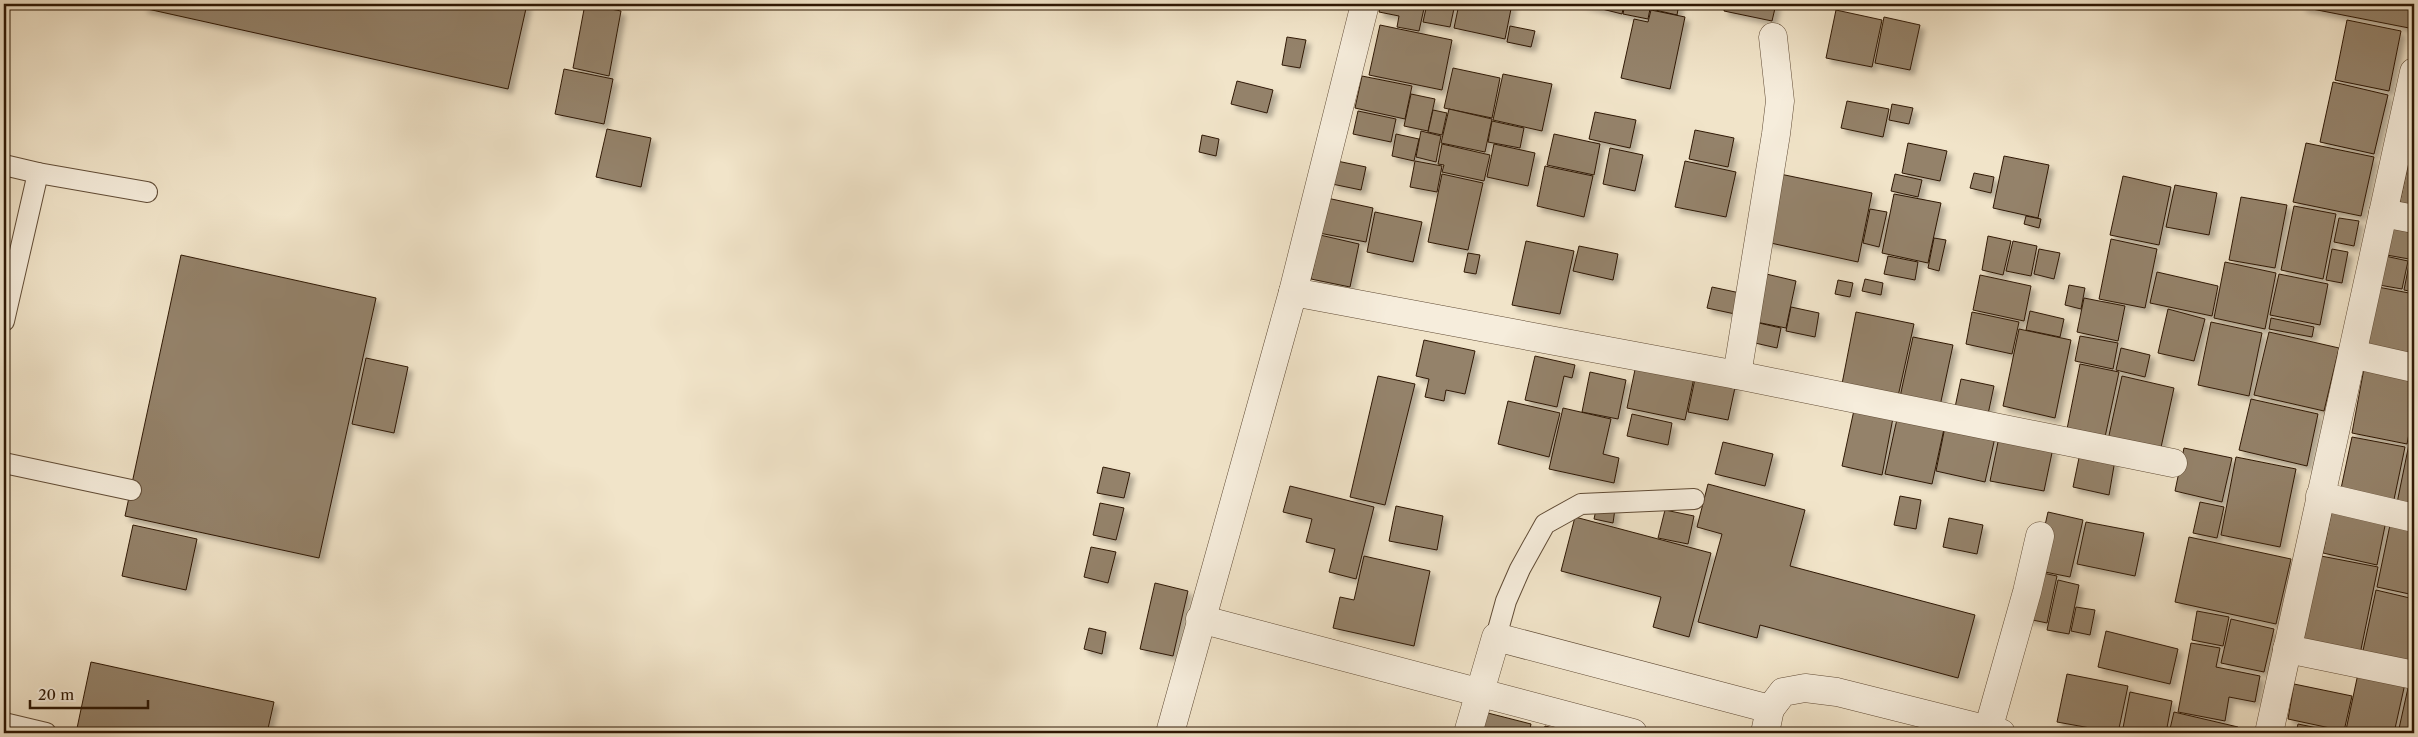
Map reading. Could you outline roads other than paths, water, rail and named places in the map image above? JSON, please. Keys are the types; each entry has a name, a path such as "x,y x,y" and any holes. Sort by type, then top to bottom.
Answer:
{"street":[{"path":"1170,733 1293,292 1365,4"},
{"path":"1737,375 1780,101 1773,37"},
{"path":"2269,733 2414,73"},
{"path":"2383,213 2414,219"},
{"path":"1293,292 1737,375 2173,463"},
{"path":"2352,354 2414,368"},
{"path":"2320,496 2414,518"},
{"path":"1468,733 1496,637 1767,721 1783,692 1805,688 1837,692 1995,732 2040,536"},
{"path":"1200,620 1633,733"},
{"path":"2287,649 2414,675"}],"lane":[{"path":"4,165 148,192"},
{"path":"4,321 38,172"},
{"path":"4,463 131,490"},
{"path":"1496,637 1506,601 1520,568 1545,524 1580,504 1694,499"},
{"path":"4,723 46,733"}]}
